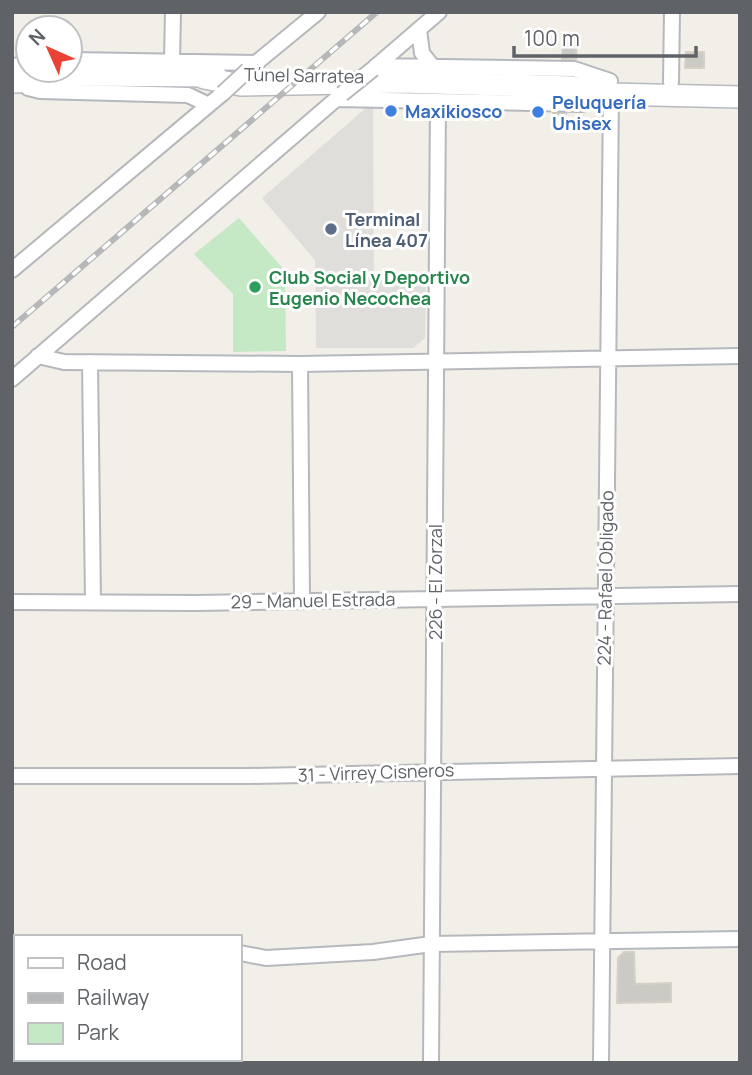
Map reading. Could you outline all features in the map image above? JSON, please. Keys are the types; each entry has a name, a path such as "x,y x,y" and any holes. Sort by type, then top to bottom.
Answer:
{"main road":[{"name":"Túnel Sarratea","path":"84,69 204,78 241,85 403,82 610,87"},
{"path":"610,87 671,82 740,84"},
{"path":"610,87 740,97"}],"street":[{"path":"172,61 173,12"},
{"path":"12,270 318,12"},
{"path":"12,379 439,12"},
{"path":"671,82 672,12"},
{"path":"419,30 422,53 434,68"},
{"path":"84,67 172,61 252,67"},
{"path":"374,68 574,69 610,87"},
{"path":"31,84 40,91 188,95 209,105"},
{"path":"340,96 439,102 582,104 610,87"},
{"name":"224 - Rafael Obligado","path":"601,1063 610,87"},
{"name":"226 - El Zorzal","path":"431,1063 439,102"},
{"path":"38,356 64,362 300,363 740,356"},
{"path":"90,362 93,601"},
{"path":"300,363 302,600"},
{"name":"29 - Manuel Estrada","path":"12,602 740,594"},
{"name":"31 - Virrey Cisneros","path":"12,776 249,776 435,770 740,766"},
{"path":"242,953 267,958 373,952 431,944 740,939"}],"shaded area":[{"name":"Terminal Línea 407","path":"373,107 374,280 426,280 425,338 413,348 316,348 315,260 262,198 366,108"}],"green space":[{"name":"Club Social y Deportivo Eugenio Necochea","path":"239,218 285,271 286,351 233,352 233,294 194,254"}],"building":[{"path":"563,35 577,35 576,59 562,59"},
{"path":"686,52 704,52 704,68 685,68"},
{"path":"553,113 566,113 565,127 553,127"},
{"path":"624,952 634,952 635,984 671,983 671,1002 617,1003 618,958"}],"railway":[{"path":"12,327 377,12"}],"place":[{"name":"Maxikiosco","path":"391,111"},
{"name":"Peluquería Unisex","path":"538,112"},
{"name":"Terminal Línea 407","path":"331,229"},
{"name":"Club Social y Deportivo Eugenio Necochea","path":"255,287"}]}
